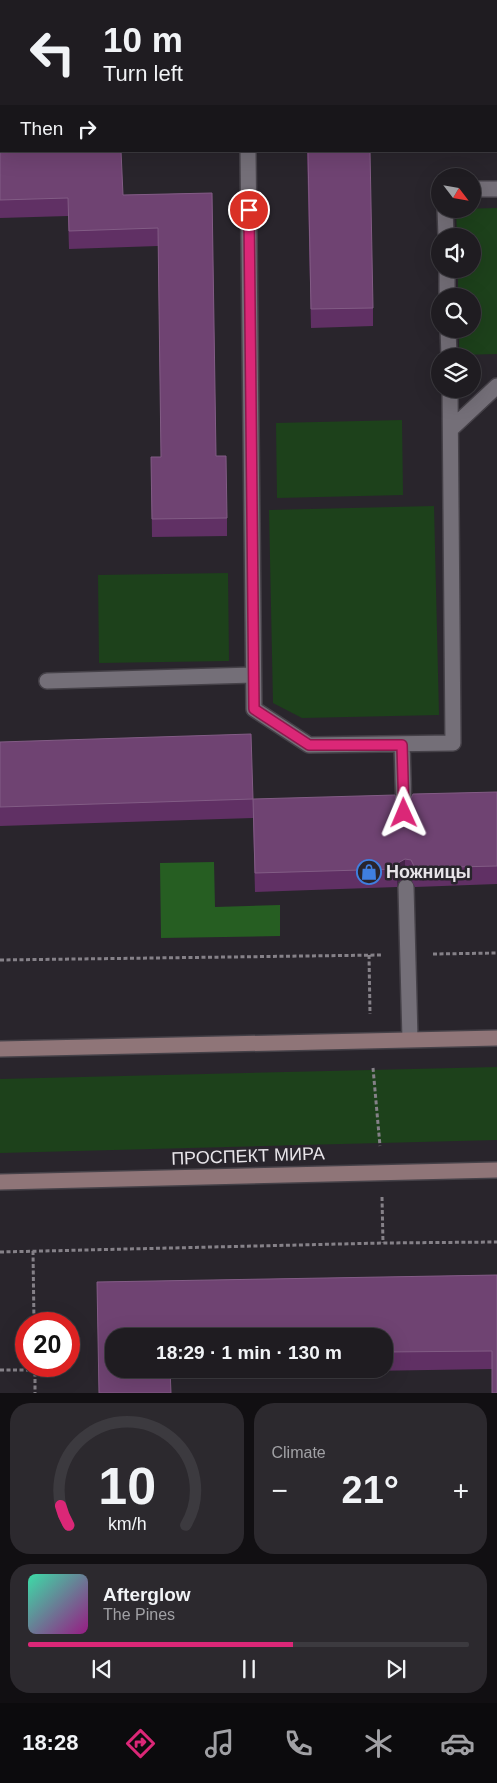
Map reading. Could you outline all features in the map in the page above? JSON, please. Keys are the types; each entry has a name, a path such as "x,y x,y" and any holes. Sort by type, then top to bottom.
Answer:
{"main road":[{"path":"0,1049 497,1038"},
{"name":"ПРОСПЕКТ МИРА","path":"0,1182 497,1170"}],"lane":[{"path":"248,152 254,709 309,745 453,743 450,398"},
{"path":"481,189 497,189"},
{"path":"451,429 497,386"},
{"path":"47,681 253,675"},
{"path":"402,745 404,813"},
{"path":"406,887 410,1039"}],"path":[{"path":"0,960 408,955 497,952"},
{"path":"369,954 371,1041 382,1172 383,1243"},
{"path":"0,1252 497,1242"},
{"path":"32,1251 34,1312"},
{"path":"0,1370 15,1369"},
{"path":"35,1377 35,1393"}],"green space":[{"path":"481,208 497,208 497,354 481,354 481,348 459,348 459,338 481,338 481,288 458,288 458,278 481,278 481,228 457,228 456,218 481,218"},
{"path":"402,420 403,495 277,498 276,423"},
{"path":"434,506 439,715 302,718 273,703 269,510"},
{"path":"228,573 229,661 99,663 98,575"},
{"path":"214,862 215,907 280,905 280,936 161,938 160,863"},
{"path":"497,1067 497,1140 0,1153 0,1079"}],"building":[{"path":"0,152 121,152 123,195 212,193 216,456 226,456 227,518 152,519 151,457 161,457 158,228 69,231 68,198 0,200"},
{"path":"308,152 370,152 373,308 311,309"},
{"path":"251,734 253,799 0,807 0,742"},
{"path":"497,792 497,866 415,868 411,860 405,859 398,863 397,869 255,873 253,799 395,795 396,800 404,804 409,802 413,794"},
{"path":"497,1275 497,1393 492,1393 492,1351 393,1352 393,1328 105,1328 105,1378 170,1378 171,1393 99,1393 97,1282"}],"place":[{"name":"Ножницы","path":"369,872"}],"route":[{"path":"249,210 254,709 309,745 402,745 404,813"}]}
